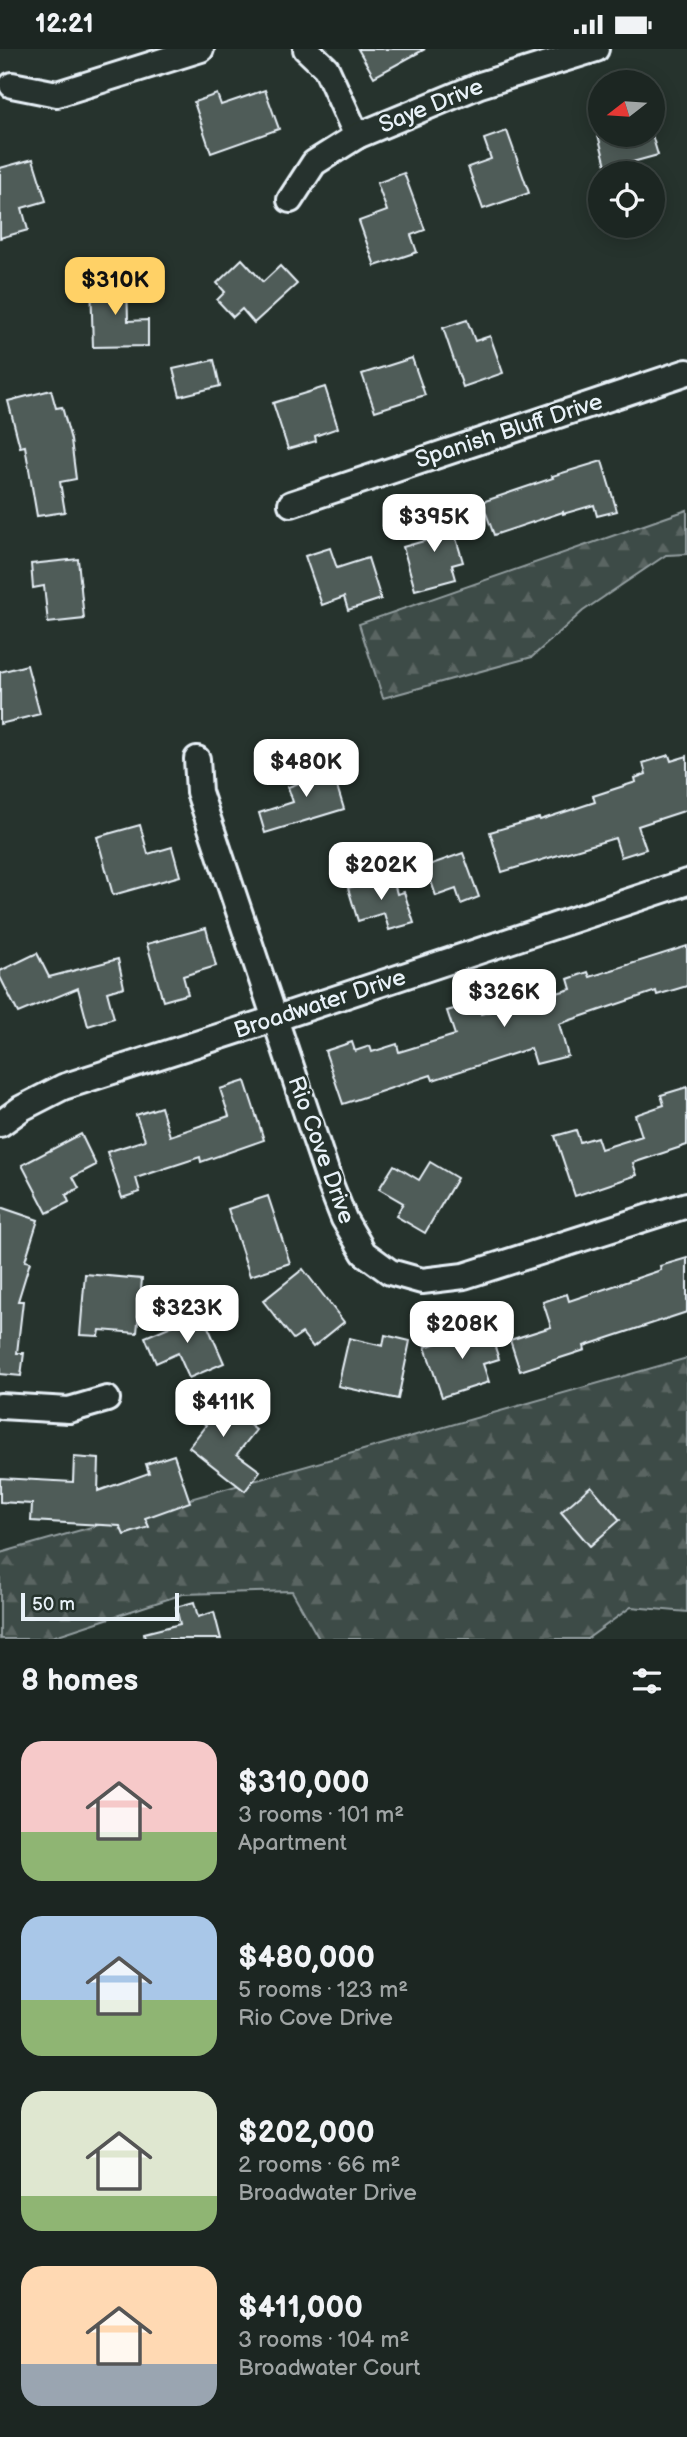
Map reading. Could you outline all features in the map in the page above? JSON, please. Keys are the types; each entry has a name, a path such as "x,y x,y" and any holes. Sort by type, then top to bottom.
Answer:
{"street":[{"path":"12,85 57,94 201,49"},
{"path":"306,49 326,68 357,136"},
{"name":"Saye Drive","path":"290,200 314,163 357,136 480,85 596,49"},
{"name":"Spanish Bluff Drive","path":"291,504 687,372"},
{"name":"Rio Cove Drive","path":"197,759 199,792 274,1019 344,1219 364,1253 390,1272 422,1281 464,1276 687,1205"},
{"name":"Broadwater Drive","path":"0,1124 22,1108 63,1087 687,882"},
{"path":"0,1406 69,1410 107,1399"}],"green space":[{"path":"687,510 687,554 666,555 583,611 532,657 383,698 359,624"},
{"path":"687,1358 687,1612 631,1607 587,1639 319,1639 292,1591 183,1594 46,1639 0,1639 0,1553"}],"building":[{"path":"358,49 425,49 374,77"},
{"path":"265,90 279,129 211,153 194,102 217,94 221,105"},
{"path":"507,131 529,193 483,209 468,167 491,159 484,139"},
{"path":"601,147 656,147 658,155 636,161 605,161"},
{"path":"33,159 46,201 22,208 28,230 0,238 0,168"},
{"path":"404,173 425,230 411,235 417,252 375,266 359,221 387,211 377,183"},
{"path":"242,259 263,282 280,266 297,284 254,323 242,309 233,317 217,300 225,292 217,283"},
{"path":"127,281 128,321 148,320 148,346 93,347 91,282"},
{"path":"467,320 475,341 490,336 503,373 463,387 443,328"},
{"path":"412,358 425,395 375,411 362,374"},
{"path":"214,360 220,386 180,396 173,369"},
{"path":"325,387 338,428 315,436 316,441 288,449 273,403"},
{"path":"51,390 56,408 62,407 71,440 76,479 60,482 65,512 37,516 25,446 20,447 8,401"},
{"path":"602,461 617,511 597,516 594,505 563,512 494,535 482,502"},
{"path":"448,511 463,562 452,565 456,579 415,590 403,547 431,539 425,518"},
{"path":"330,548 337,568 368,558 381,599 348,610 344,597 322,605 305,556"},
{"path":"78,559 84,619 48,623 44,586 33,588 31,564"},
{"path":"27,665 40,714 0,724 0,672"},
{"path":"669,755 671,761 687,756 687,810 638,826 646,849 621,857 615,838 502,872 490,832 539,818 540,820 595,802 593,796 636,782 635,778 646,774 643,763"},
{"path":"329,760 344,809 265,833 259,813 293,802 288,787 299,783 295,770"},
{"path":"140,825 148,854 172,847 180,876 113,895 97,837"},
{"path":"463,853 479,897 461,904 456,889 436,896 426,866"},
{"path":"392,875 397,894 404,892 414,923 389,930 384,913 358,921 348,888"},
{"path":"206,928 216,966 183,976 188,994 163,1001 147,944"},
{"path":"687,946 687,986 657,995 656,991 559,1024 568,1056 536,1064 531,1048 433,1080 431,1075 343,1104 325,1051 352,1042 355,1051 370,1046 372,1052 397,1044 399,1052 455,1035 447,1011 477,1002 481,1014 571,989 568,979 588,972 590,977"},
{"path":"37,953 49,977 118,959 124,987 107,992 114,1018 88,1026 78,988 18,1013 0,977 0,971"},
{"path":"245,1081 264,1140 201,1162 200,1157 136,1178 140,1192 122,1198 107,1152 145,1140 136,1115 161,1107 170,1136 229,1116 220,1089"},
{"path":"687,1087 687,1145 633,1163 637,1175 575,1196 555,1136 576,1130 580,1142 597,1137 601,1149 642,1136 635,1115 664,1105 661,1095"},
{"path":"81,1134 96,1165 73,1177 79,1188 66,1195 69,1202 47,1213 22,1165"},
{"path":"430,1162 457,1178 425,1233 396,1216 403,1203 379,1189 394,1165 419,1180"},
{"path":"268,1196 290,1263 250,1276 228,1209"},
{"path":"0,1207 38,1220 25,1261 30,1262 18,1301 23,1301 17,1353 24,1353 21,1376 0,1374"},
{"path":"687,1258 687,1312 584,1346 585,1350 520,1371 510,1340 551,1327 543,1302 567,1294 569,1301 661,1270 660,1266"},
{"path":"303,1269 344,1322 313,1347 302,1333 293,1339 263,1301"},
{"path":"85,1274 142,1279 137,1333 100,1330 99,1336 80,1335"},
{"path":"202,1313 224,1363 189,1378 178,1353 156,1363 145,1337"},
{"path":"488,1326 499,1359 483,1364 489,1382 442,1397 425,1347"},
{"path":"385,1335 410,1341 398,1399 338,1386 349,1338 383,1346"},
{"path":"203,1389 256,1430 237,1454 260,1471 245,1491 189,1447 206,1425 187,1410"},
{"path":"174,1455 190,1502 145,1518 149,1527 124,1535 120,1526 31,1521 32,1504 0,1502 0,1478 73,1482 74,1457 99,1459 98,1491 149,1473 146,1464"},
{"path":"591,1486 620,1520 590,1546 561,1512"},
{"path":"194,1602 198,1617 214,1612 221,1639 145,1639 144,1633 180,1624 176,1607"}]}
